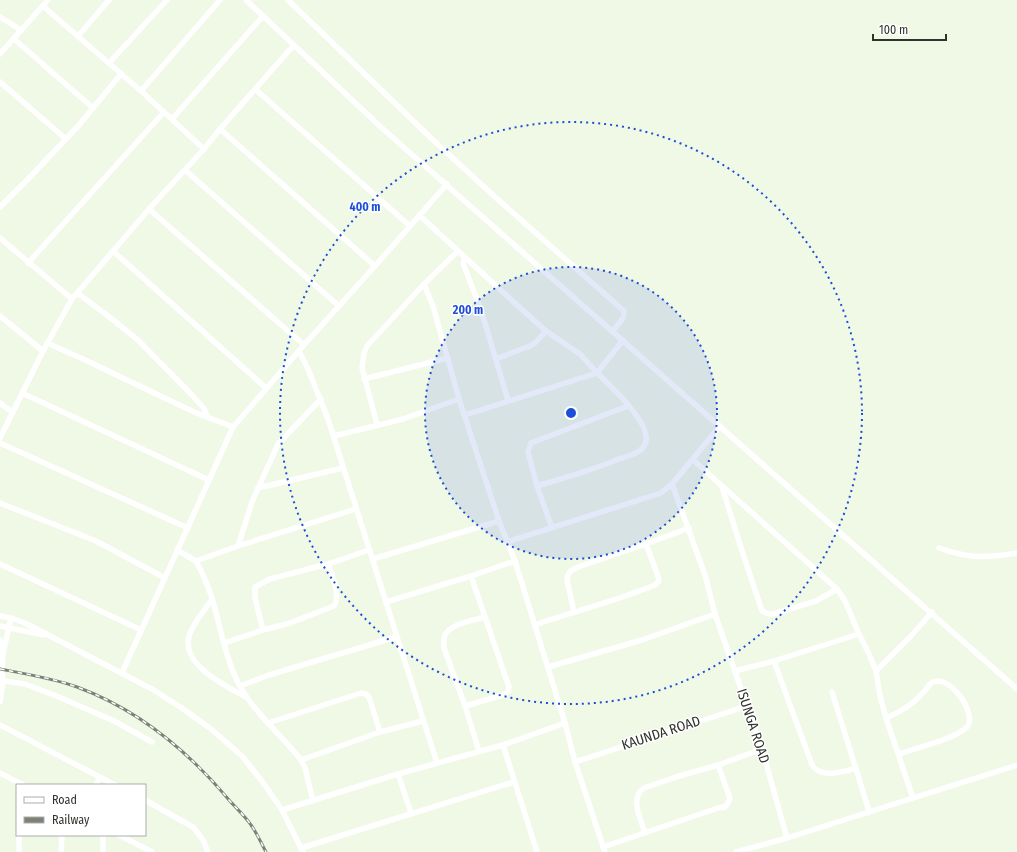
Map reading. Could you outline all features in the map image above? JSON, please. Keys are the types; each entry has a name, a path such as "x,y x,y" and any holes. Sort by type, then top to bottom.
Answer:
{"street":[{"path":"0,54 48,0"},
{"path":"78,36 109,0"},
{"path":"110,63 167,0"},
{"path":"141,91 220,0"},
{"path":"246,0 377,124 932,612 1017,689"},
{"path":"288,0 432,139 624,311 623,318 613,331"},
{"path":"43,6 110,63 204,149"},
{"path":"172,119 263,16"},
{"path":"0,17 21,30"},
{"path":"14,39 93,108"},
{"path":"0,438 47,343 72,299 149,209 204,149 293,46"},
{"path":"0,207 66,139 121,74"},
{"path":"0,82 66,139"},
{"path":"255,89 410,226"},
{"path":"28,263 164,112"},
{"path":"220,129 375,266"},
{"path":"185,170 339,306"},
{"path":"122,673 233,427 447,184"},
{"path":"149,209 304,345"},
{"path":"419,216 546,331 580,354 597,373 612,386 639,418 646,440 644,446 639,451 574,476 537,486"},
{"path":"0,238 72,299"},
{"path":"113,251 266,388"},
{"path":"378,424 364,379 361,363 367,346 424,284 457,252"},
{"path":"465,258 463,264 481,310 508,400"},
{"path":"424,284 433,306 459,399 499,521 515,561 565,723 575,762 604,850 645,833 718,808 725,807 730,798 718,765"},
{"path":"77,293 138,340 203,407 208,417"},
{"path":"0,316 43,351"},
{"path":"496,359 530,346 535,343 546,331"},
{"path":"465,415 508,400 597,373 623,340"},
{"path":"47,343 194,412 233,427"},
{"path":"299,352 321,399 334,436 396,637 437,763"},
{"path":"364,379 448,358"},
{"path":"22,393 209,480"},
{"path":"238,546 252,502 278,444 321,399"},
{"path":"334,436 403,419 459,399"},
{"path":"0,403 12,412"},
{"path":"552,528 537,486 528,452 531,443 628,406"},
{"path":"507,542 661,493 672,484 720,426"},
{"path":"0,443 188,528"},
{"path":"693,460 837,589 851,613 859,634 870,654 876,671 880,696 886,718 913,798"},
{"path":"258,488 343,468"},
{"name":"ISUNGA ROAD","path":"672,484 705,575 715,614 762,749 787,838"},
{"path":"722,487 762,611 773,614 816,601 837,589"},
{"path":"0,503 96,541 165,578"},
{"path":"196,561 238,546 356,509"},
{"path":"373,560 499,521"},
{"path":"574,612 567,575 570,572 578,567 689,528"},
{"path":"535,625 626,597 656,585 659,581 658,576 646,544"},
{"path":"940,548 956,554 971,557 990,557 1017,553"},
{"path":"177,550 196,561 212,599 234,674 248,698 301,760 305,768 313,801"},
{"path":"263,630 255,598 255,587 270,579 328,564 369,550"},
{"path":"386,602 515,561"},
{"path":"0,564 141,630"},
{"path":"224,643 290,623 334,606 337,595 328,564"},
{"path":"465,706 503,695 508,692 509,687 471,576"},
{"path":"212,599 190,634 188,647 189,651 199,666 231,689 248,698"},
{"path":"876,671 911,636 932,612"},
{"path":"548,667 642,640 715,614"},
{"path":"0,616 26,623 46,635 152,689 182,708 227,742 253,770 282,810 302,850 411,813 514,782"},
{"path":"479,751 465,706 444,648 445,636 454,626 485,617"},
{"path":"0,702 3,681 3,654 11,618"},
{"path":"0,626 46,635"},
{"path":"734,671 774,661 859,634"},
{"path":"240,686 269,675 396,637"},
{"path":"0,640 3,654"},
{"path":"774,661 812,765 815,769 820,772 830,773 856,768"},
{"path":"886,718 904,710 919,697 934,680 939,680 948,684 958,693 970,715 970,722 963,730 952,736 899,754"},
{"path":"3,681 26,684 59,697 114,721 152,742"},
{"path":"832,692 869,811"},
{"path":"268,723 361,693 366,694 370,698 380,732"},
{"name":"KAUNDA ROAD","path":"575,762 747,706"},
{"path":"301,760 380,732 424,721"},
{"path":"282,810 398,774 503,745 565,723"},
{"path":"0,726 113,784"},
{"path":"503,745 537,852"},
{"path":"645,833 636,801 640,791 644,788 718,765 762,749"},
{"path":"736,852 787,838 1017,765"},
{"path":"0,773 21,784"},
{"path":"398,774 411,813"},
{"path":"96,784 100,777"},
{"path":"146,801 193,826 204,840 208,852"},
{"path":"19,836 19,852"},
{"path":"61,852 62,836"},
{"path":"103,836 103,852"},
{"path":"122,836 152,852"}],"railway":[{"path":"0,669 49,679 77,687 120,707 160,733 196,765 249,822 266,852"}]}
